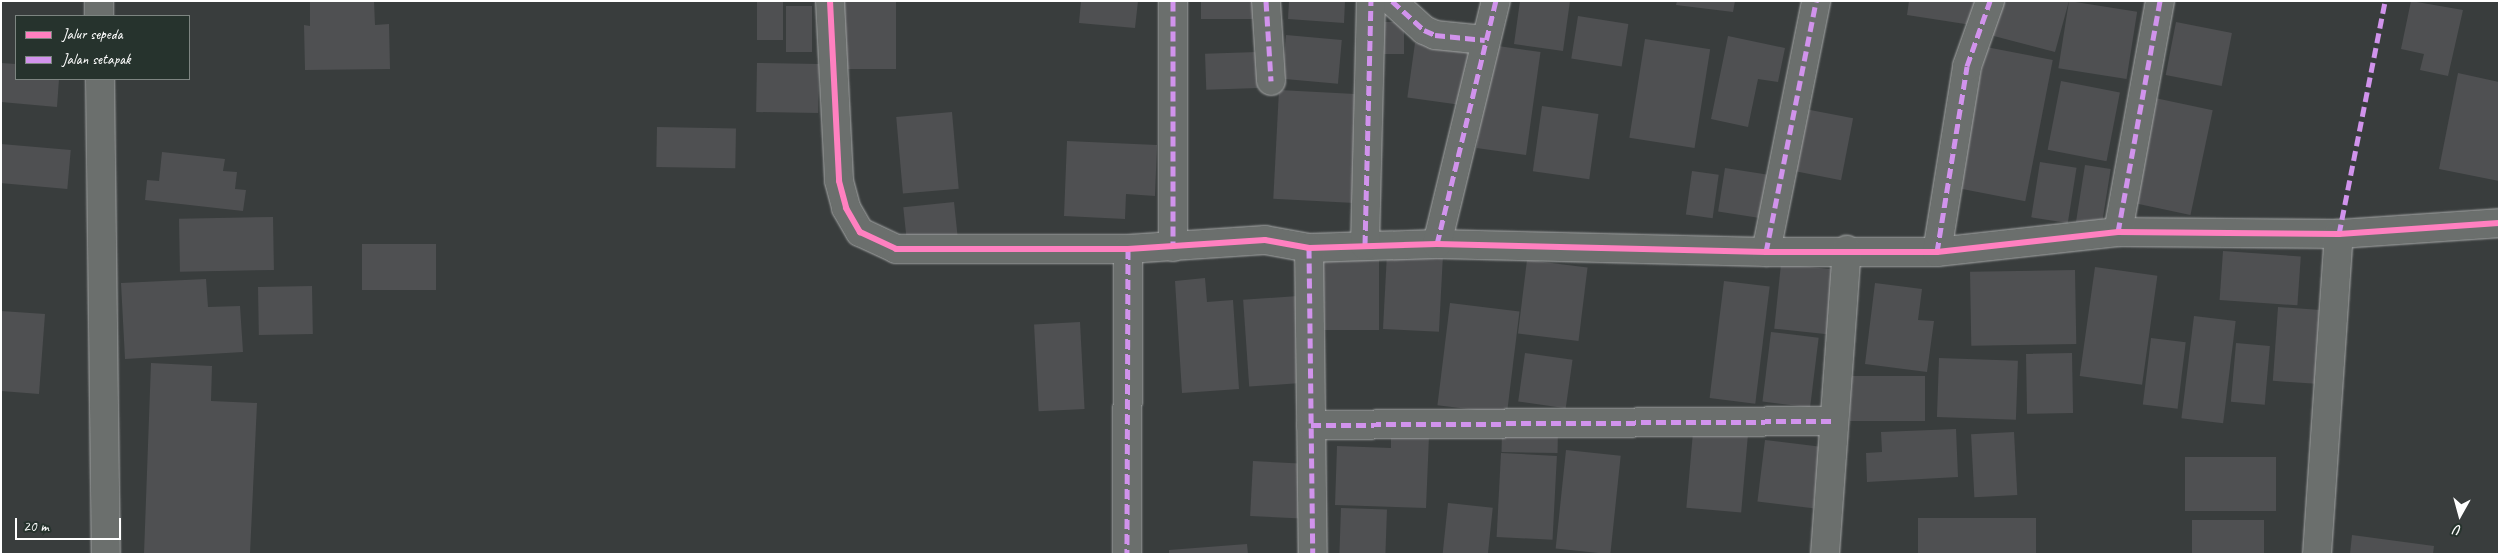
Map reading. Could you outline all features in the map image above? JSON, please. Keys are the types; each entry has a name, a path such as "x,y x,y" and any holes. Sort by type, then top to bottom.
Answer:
{"street":[{"path":"98,1 99,15"},
{"path":"830,1 839,181 846,208 860,232 896,249 1128,249 1265,240 1308,248 1437,244 1766,252 1847,250 1937,252 2118,232 2339,234 2499,224"},
{"path":"1173,1 1173,247"},
{"path":"1266,1 1271,81"},
{"path":"1365,245 1371,1"},
{"path":"1392,1 1424,30 1435,35 1485,40"},
{"path":"1437,244 1496,1"},
{"path":"1766,252 1816,1"},
{"path":"1937,252 1967,66 1990,1"},
{"path":"2118,232 2160,1"},
{"path":"100,80 106,554"},
{"path":"2317,554 2339,234"},
{"path":"1308,248 1312,554"},
{"path":"1127,554 1128,249"},
{"path":"1825,554 1832,421 1847,250"},
{"path":"1311,425 1832,421"}],"building":[{"path":"310,1 374,1 375,25 389,24 390,69 305,70 304,25 310,26"},
{"path":"757,1 783,1 783,40 757,40"},
{"path":"843,1 896,1 896,69 843,69"},
{"path":"1081,1 1138,1 1135,28 1079,23"},
{"path":"1201,1 1257,1 1257,19 1201,19"},
{"path":"1289,1 1345,1 1344,23 1288,19"},
{"path":"1520,1 1570,1 1563,51 1514,44"},
{"path":"1677,1 1735,1 1733,12 1676,5"},
{"path":"1909,1 1982,1 1978,26 1907,15"},
{"path":"1999,1 2069,1 2055,52 1990,35"},
{"path":"2069,1 2137,12 2127,79 2058,68"},
{"path":"2411,1 2463,10 2448,76 2420,70 2424,54 2401,49"},
{"path":"786,6 812,6 812,52 786,52"},
{"path":"1578,16 1628,24 1622,66 1571,58"},
{"path":"1373,22 1404,22 1404,54 1373,54"},
{"path":"2176,22 2232,33 2222,86 2166,75"},
{"path":"1286,35 1342,40 1338,84 1282,79"},
{"path":"1728,36 1785,48 1778,82 1758,79 1748,127 1711,119"},
{"path":"1645,39 1710,49 1695,148 1629,138"},
{"path":"1415,43 1472,51 1465,106 1407,97"},
{"path":"1491,45 1541,52 1526,155 1477,148"},
{"path":"1986,47 2053,60 2025,201 1959,188"},
{"path":"1257,52 1258,88 1206,90 1205,54"},
{"path":"1,63 15,64 15,80 59,80 57,107 1,102"},
{"path":"757,63 819,64 818,113 756,112"},
{"path":"2458,73 2499,82 2499,181 2439,169"},
{"path":"2061,81 2120,92 2107,161 2048,150"},
{"path":"1279,90 1365,95 1359,203 1273,199"},
{"path":"2155,98 2213,110 2190,215 2133,203"},
{"path":"1542,106 1598,114 1589,179 1533,171"},
{"path":"1805,109 1853,118 1841,180 1793,171"},
{"path":"952,112 959,189 903,194 896,117"},
{"path":"657,127 736,128 735,168 656,167"},
{"path":"1067,141 1157,145 1155,196 1126,194 1125,219 1064,216"},
{"path":"1,144 71,150 67,189 1,183"},
{"path":"162,152 225,159 223,171 237,172 235,189 246,190 243,211 145,200 147,180 159,181"},
{"path":"2040,162 2077,168 2068,223 2031,217"},
{"path":"2085,165 2111,169 2102,226 2076,222"},
{"path":"1725,168 1771,175 1765,219 1718,211"},
{"path":"1692,171 1719,175 1713,218 1686,215"},
{"path":"954,202 958,238 907,243 903,207"},
{"path":"273,217 274,270 180,272 179,219"},
{"path":"362,244 436,244 436,290 362,290"},
{"path":"2223,251 2301,256 2297,305 2220,300"},
{"path":"1321,253 1379,253 1379,330 1321,330"},
{"path":"1387,253 1443,256 1439,332 1383,329"},
{"path":"1527,260 1588,267 1579,341 1518,333"},
{"path":"1781,264 1839,270 1832,335 1774,329"},
{"path":"2095,267 2157,276 2142,385 2080,376"},
{"path":"2075,270 2076,344 1971,346 1970,272"},
{"path":"1205,278 1207,302 1233,300 1239,389 1182,393 1175,281"},
{"path":"206,279 208,307 240,306 243,352 125,359 121,283"},
{"path":"1724,281 1770,287 1755,404 1710,398"},
{"path":"1875,283 1922,289 1918,320 1934,321 1927,372 1865,364"},
{"path":"312,286 313,334 259,335 258,287"},
{"path":"1298,296 1304,383 1249,387 1243,300"},
{"path":"1450,303 1519,312 1507,414 1437,405"},
{"path":"2278,307 2321,310 2316,384 2273,381"},
{"path":"1,311 45,314 39,394 1,391"},
{"path":"2194,316 2236,321 2223,423 2181,418"},
{"path":"1080,322 1085,409 1039,411 1034,324"},
{"path":"1771,332 1819,338 1810,407 1762,401"},
{"path":"2151,338 2186,342 2178,409 2143,405"},
{"path":"2236,343 2270,346 2265,405 2231,402"},
{"path":"1525,353 1573,360 1566,408 1518,402"},
{"path":"2072,353 2073,413 2027,414 2026,354"},
{"path":"1939,358 2018,361 2016,420 1937,417"},
{"path":"151,363 212,366 211,401 257,403 250,554 144,554"},
{"path":"1850,376 1925,376 1925,421 1850,421"},
{"path":"1502,426 1558,427 1558,453 1502,452"},
{"path":"1956,429 1958,477 1867,482 1866,453 1882,452 1881,432"},
{"path":"1693,432 1748,437 1741,513 1686,508"},
{"path":"2014,432 2017,495 1974,497 1971,434"},
{"path":"1391,435 1429,436 1426,508 1335,505 1337,446 1391,448"},
{"path":"1765,440 1821,447 1813,508 1757,502"},
{"path":"1566,450 1621,456 1610,554 1556,548"},
{"path":"1501,453 1557,456 1553,540 1497,537"},
{"path":"2185,457 2276,457 2276,511 2185,511"},
{"path":"1253,461 1304,464 1301,519 1250,516"},
{"path":"1448,503 1493,508 1488,554 1443,554"},
{"path":"1341,508 1387,510 1385,554 1339,554"},
{"path":"1918,518 2036,518 2036,554 1918,554"},
{"path":"2192,520 2264,520 2264,554 2192,554"},
{"path":"2352,535 2434,546 2433,554 2350,554"},
{"path":"1247,544 1248,554 1169,554 1169,550"}],"marked path":[{"path":"1173,1 1173,247"},
{"path":"1266,1 1271,81"},
{"path":"1365,245 1371,1"},
{"path":"1392,1 1424,30 1435,35 1485,40"},
{"path":"1437,244 1496,1"},
{"path":"1766,252 1816,1"},
{"path":"1937,252 1967,66 1990,1"},
{"path":"2118,232 2160,1"},
{"path":"2339,234 2385,1"},
{"path":"1309,248 1313,554"},
{"path":"1125,249 1128,249 1127,554"},
{"path":"1311,425 1833,421"}],"cycle path":[{"path":"830,1 839,181 846,208 860,232 896,249 1128,249 1265,240 1309,248 1437,244 1766,252 1937,252 2118,232 2339,234 2499,223"}]}
